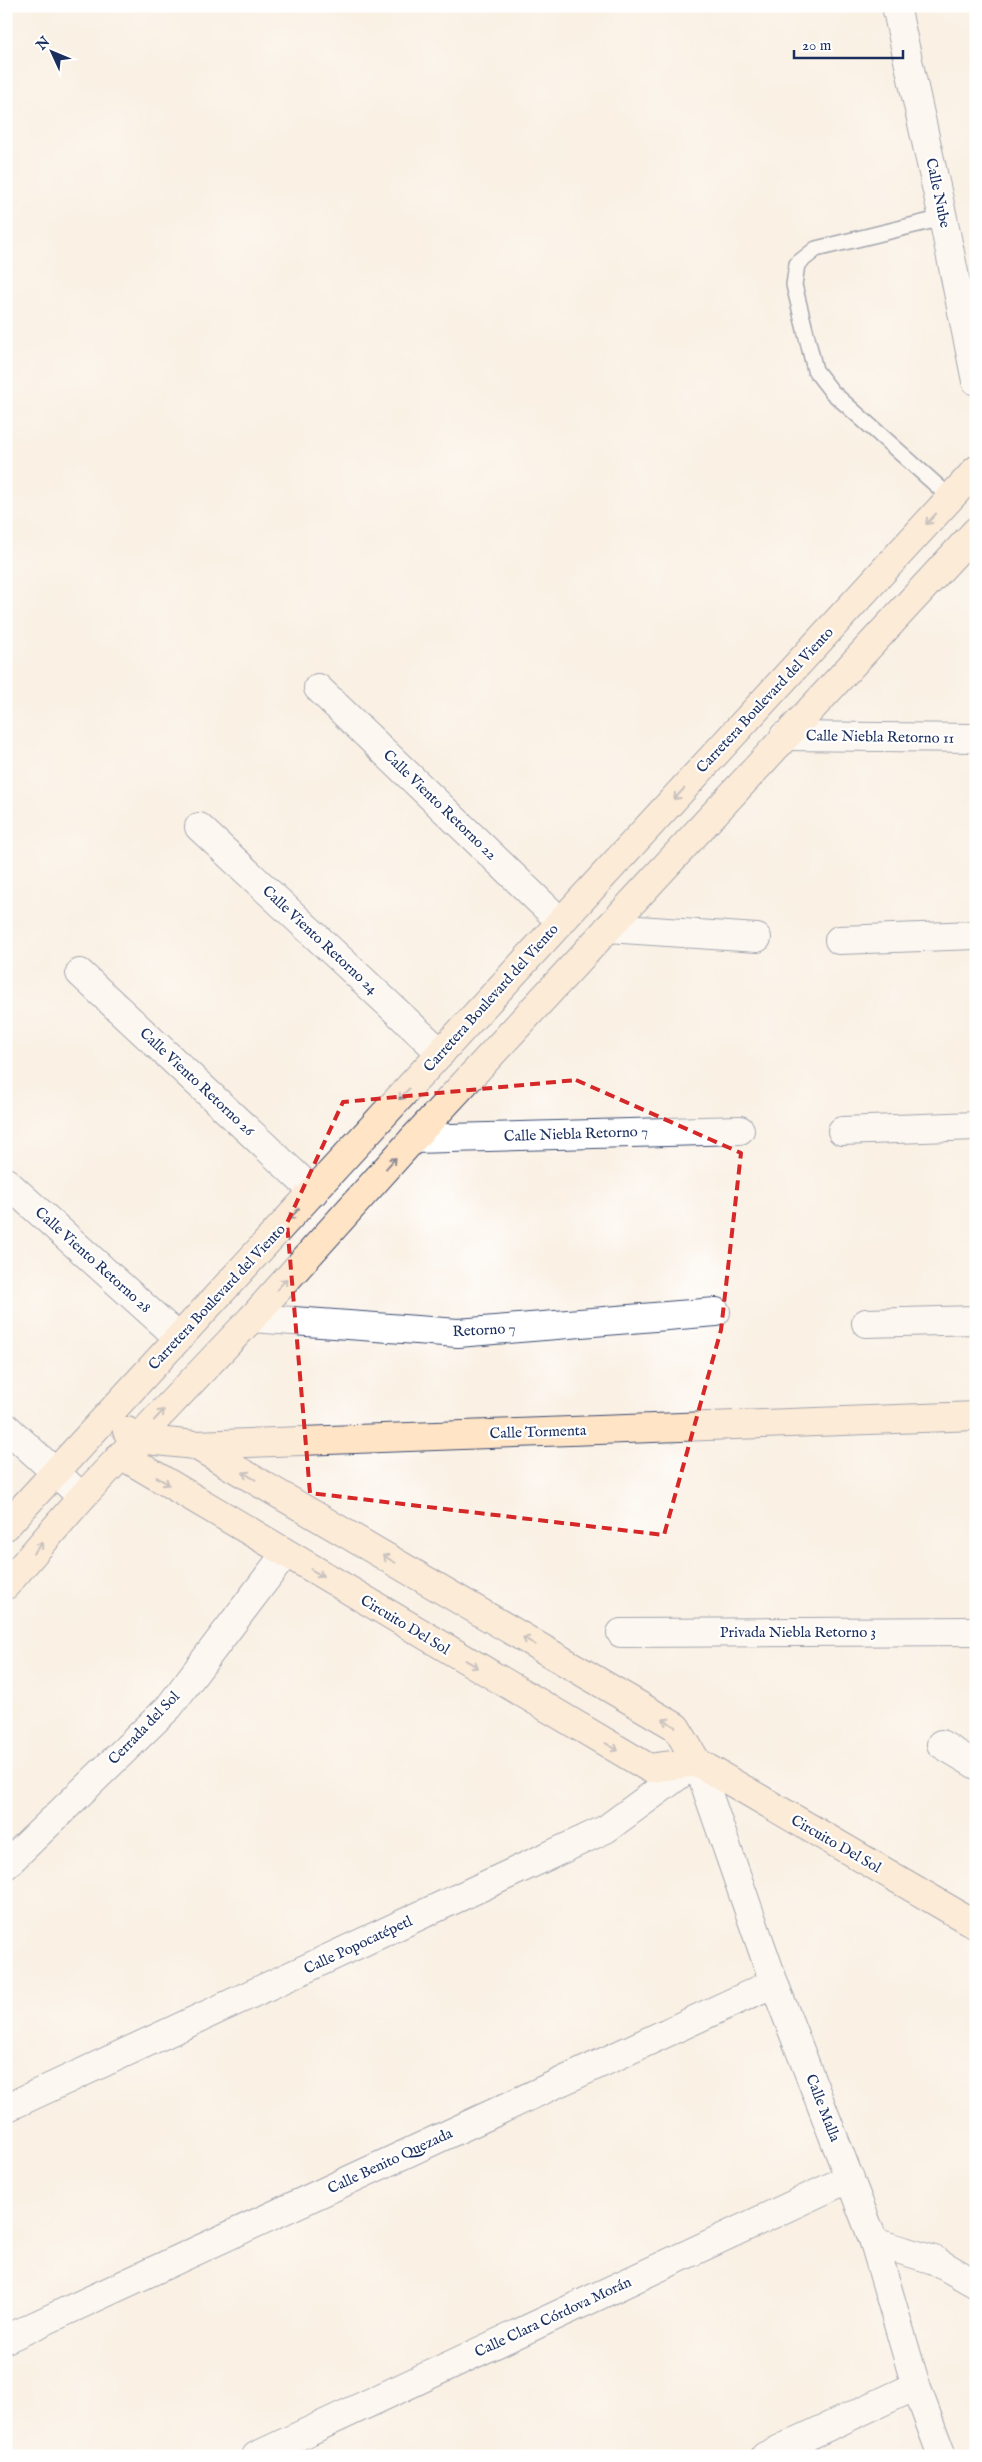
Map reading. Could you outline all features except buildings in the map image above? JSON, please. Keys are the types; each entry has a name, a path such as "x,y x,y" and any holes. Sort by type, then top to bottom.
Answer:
{"street":[{"name":"Calle Nube","path":"896,6 943,218 976,381"},
{"name":"Carretera Boulevard del Viento","path":"6,1526 976,470"},
{"path":"6,1585 82,1497 252,1318 412,1139 976,531"},
{"name":"Calle Viento Retorno 22","path":"318,688 561,922"},
{"name":"Calle Niebla Retorno 11","path":"784,736 976,738"},
{"name":"Calle Viento Retorno 24","path":"199,827 441,1053"},
{"path":"608,928 757,938"},
{"path":"839,940 976,935"},
{"name":"Calle Viento Retorno 26","path":"80,973 314,1192"},
{"path":"842,1131 976,1126"},
{"name":"Calle Niebla Retorno 7","path":"412,1139 740,1130"},
{"name":"Calle Viento Retorno 28","path":"6,1182 179,1338"},
{"name":"Retorno 7","path":"252,1318 458,1333 716,1312"},
{"path":"866,1323 976,1320"},
{"path":"109,1415 129,1447"},
{"name":"Calle Tormenta","path":"129,1447 976,1416"},
{"path":"6,1427 82,1497"},
{"name":"Circuito Del Sol","path":"195,1445 676,1727 697,1762 976,1925"},
{"name":"Circuito Del Sol","path":"129,1447 285,1554 649,1768 697,1762"},
{"name":"Cerrada del Sol","path":"6,1865 168,1707 285,1554"},
{"name":"Privada Niebla Retorno 3","path":"620,1633 976,1631"},
{"path":"942,1744 976,1764"},
{"name":"Calle Malla","path":"697,1762 774,1983 874,2242 916,2386 942,2456"},
{"name":"Calle Popocatépetl","path":"6,2108 606,1830 697,1762"},
{"name":"Calle Benito Quezada","path":"6,2339 774,1983"},
{"name":"Calle Clara Córdova Morán","path":"256,2456 850,2178"},
{"path":"874,2242 934,2260 976,2284"},
{"path":"765,2456 916,2386"}],"lane":[{"path":"943,218 816,249 797,264 794,285 815,370 832,392 951,498"}],"highlighted area":[{"path":"576,1080 741,1153 721,1330 664,1535 310,1493 287,1223 343,1102"}]}
